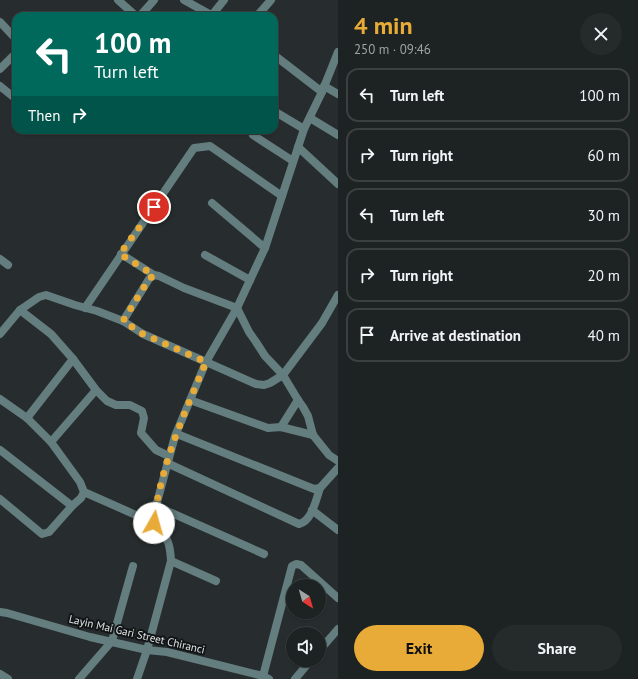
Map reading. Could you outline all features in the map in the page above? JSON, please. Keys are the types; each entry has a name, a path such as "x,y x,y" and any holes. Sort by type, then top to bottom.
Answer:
{"street":[{"path":"118,0 132,12"},
{"path":"144,12 154,0"},
{"path":"184,0 205,12"},
{"path":"215,12 224,0"},
{"path":"260,12 271,0"},
{"path":"0,22 12,35"},
{"path":"154,523 156,506 168,459 190,400 206,362 237,308 265,248 304,129 323,89 338,52"},
{"path":"0,69 12,57"},
{"path":"278,58 323,89 338,94"},
{"path":"0,86 12,96"},
{"path":"278,114 304,129"},
{"path":"310,118 338,135"},
{"path":"253,135 294,161"},
{"path":"206,142 282,196"},
{"path":"85,308 120,254 194,148 210,146 282,196"},
{"path":"298,147 338,184"},
{"path":"212,203 265,248"},
{"path":"120,254 154,275 237,308 265,356 283,375 303,407 308,416 313,435 329,455 338,461"},
{"path":"205,255 250,280"},
{"path":"0,259 8,265"},
{"path":"123,321 149,279 154,275"},
{"path":"0,334 20,310 39,297 46,295 123,321 143,334 256,384 264,385 283,375 322,323 338,295"},
{"path":"20,310 51,334 73,359 96,390 107,401 116,405 130,405 142,411 144,418 141,433 156,450 168,459 299,524 307,520 320,488 338,468"},
{"path":"27,418 73,359"},
{"path":"51,442 96,390"},
{"path":"0,399 27,418 51,442 80,482 84,492 82,498 72,506 52,529 49,532 42,534 0,499"},
{"path":"190,400 268,428 281,427 313,435"},
{"path":"281,427 298,400"},
{"path":"177,434 314,489 320,488"},
{"path":"0,450 72,506"},
{"path":"84,492 154,523 166,537 171,546 171,561 147,650 137,679"},
{"path":"156,506 264,554"},
{"path":"312,510 338,530"},
{"path":"171,561 216,581"},
{"path":"266,678 292,566 296,564 301,565 338,598"},
{"path":"81,677 112,641 133,566"},
{"name":"Layin Mai Gari Street Chiranci","path":"0,612 90,637 147,650 167,652 266,678"},
{"path":"326,643 338,629"},
{"path":"295,679 305,667"},
{"path":"81,677 92,679"}],"route":[{"path":"154,207 120,254 154,275 149,279 123,321 143,334 206,362 175,436 156,506 154,523"}]}
